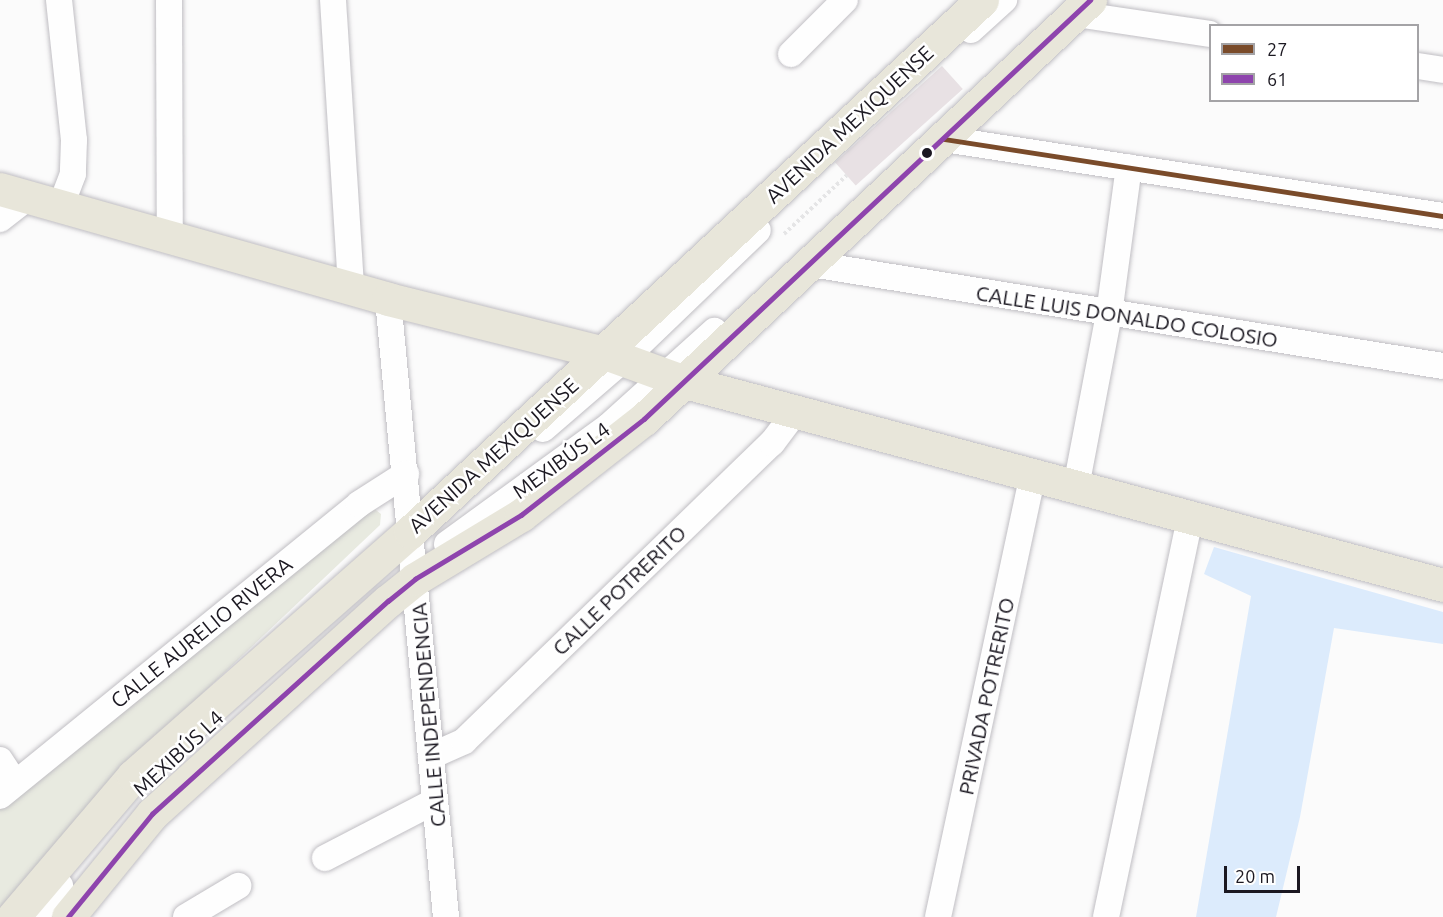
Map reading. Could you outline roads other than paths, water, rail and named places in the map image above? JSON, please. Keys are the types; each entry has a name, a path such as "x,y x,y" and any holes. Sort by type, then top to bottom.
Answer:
{"main road":[{"name":"AVENIDA MEXIQUENSE","path":"68,917 152,814 614,356 982,0"},
{"name":"AVENIDA MEXIQUENSE","path":"13,917 133,777 413,555 521,515 644,419 676,378 811,264 944,139 1078,5"},
{"path":"14,193 388,299 614,356 676,378 796,411 1443,585"}],"street":[{"path":"59,0 74,140 73,174 61,206"},
{"path":"169,0 170,237"},
{"path":"333,0 351,288"},
{"path":"838,0 845,0"},
{"path":"791,54 845,0"},
{"path":"614,356 1004,0"},
{"path":"676,378 1078,5 1209,34"},
{"path":"1419,66 1443,70"},
{"path":"944,139 1443,216"},
{"path":"1076,487 1109,314 1129,167"},
{"path":"0,219 14,193"},
{"name":"CALLE LUIS DONALDO COLOSIO","path":"811,264 1109,314 1443,366"},
{"name":"CALLE INDEPENDENCIA","path":"388,299 446,917"},
{"name":"CALLE POTRERITO","path":"432,756 464,741 772,443 796,411"},
{"name":"CALLE AURELIO RIVERA","path":"8,789 359,504 406,474"},
{"name":"PRIVADA POTRERITO","path":"938,917 1033,475"},
{"path":"1106,917 1190,518"},
{"name":"MEXIBÚS L4","path":"35,917 121,807 150,775 413,555"},
{"name":"MEXIBÚS L4","path":"55,917 155,793 413,555"},
{"path":"0,760 8,789"},
{"path":"325,858 435,801"},
{"path":"186,917 238,886"}],"water":[{"path":"1214,547 1443,612 1443,644 1334,628 1300,817 1276,917 1196,917 1251,596 1204,574"}]}
